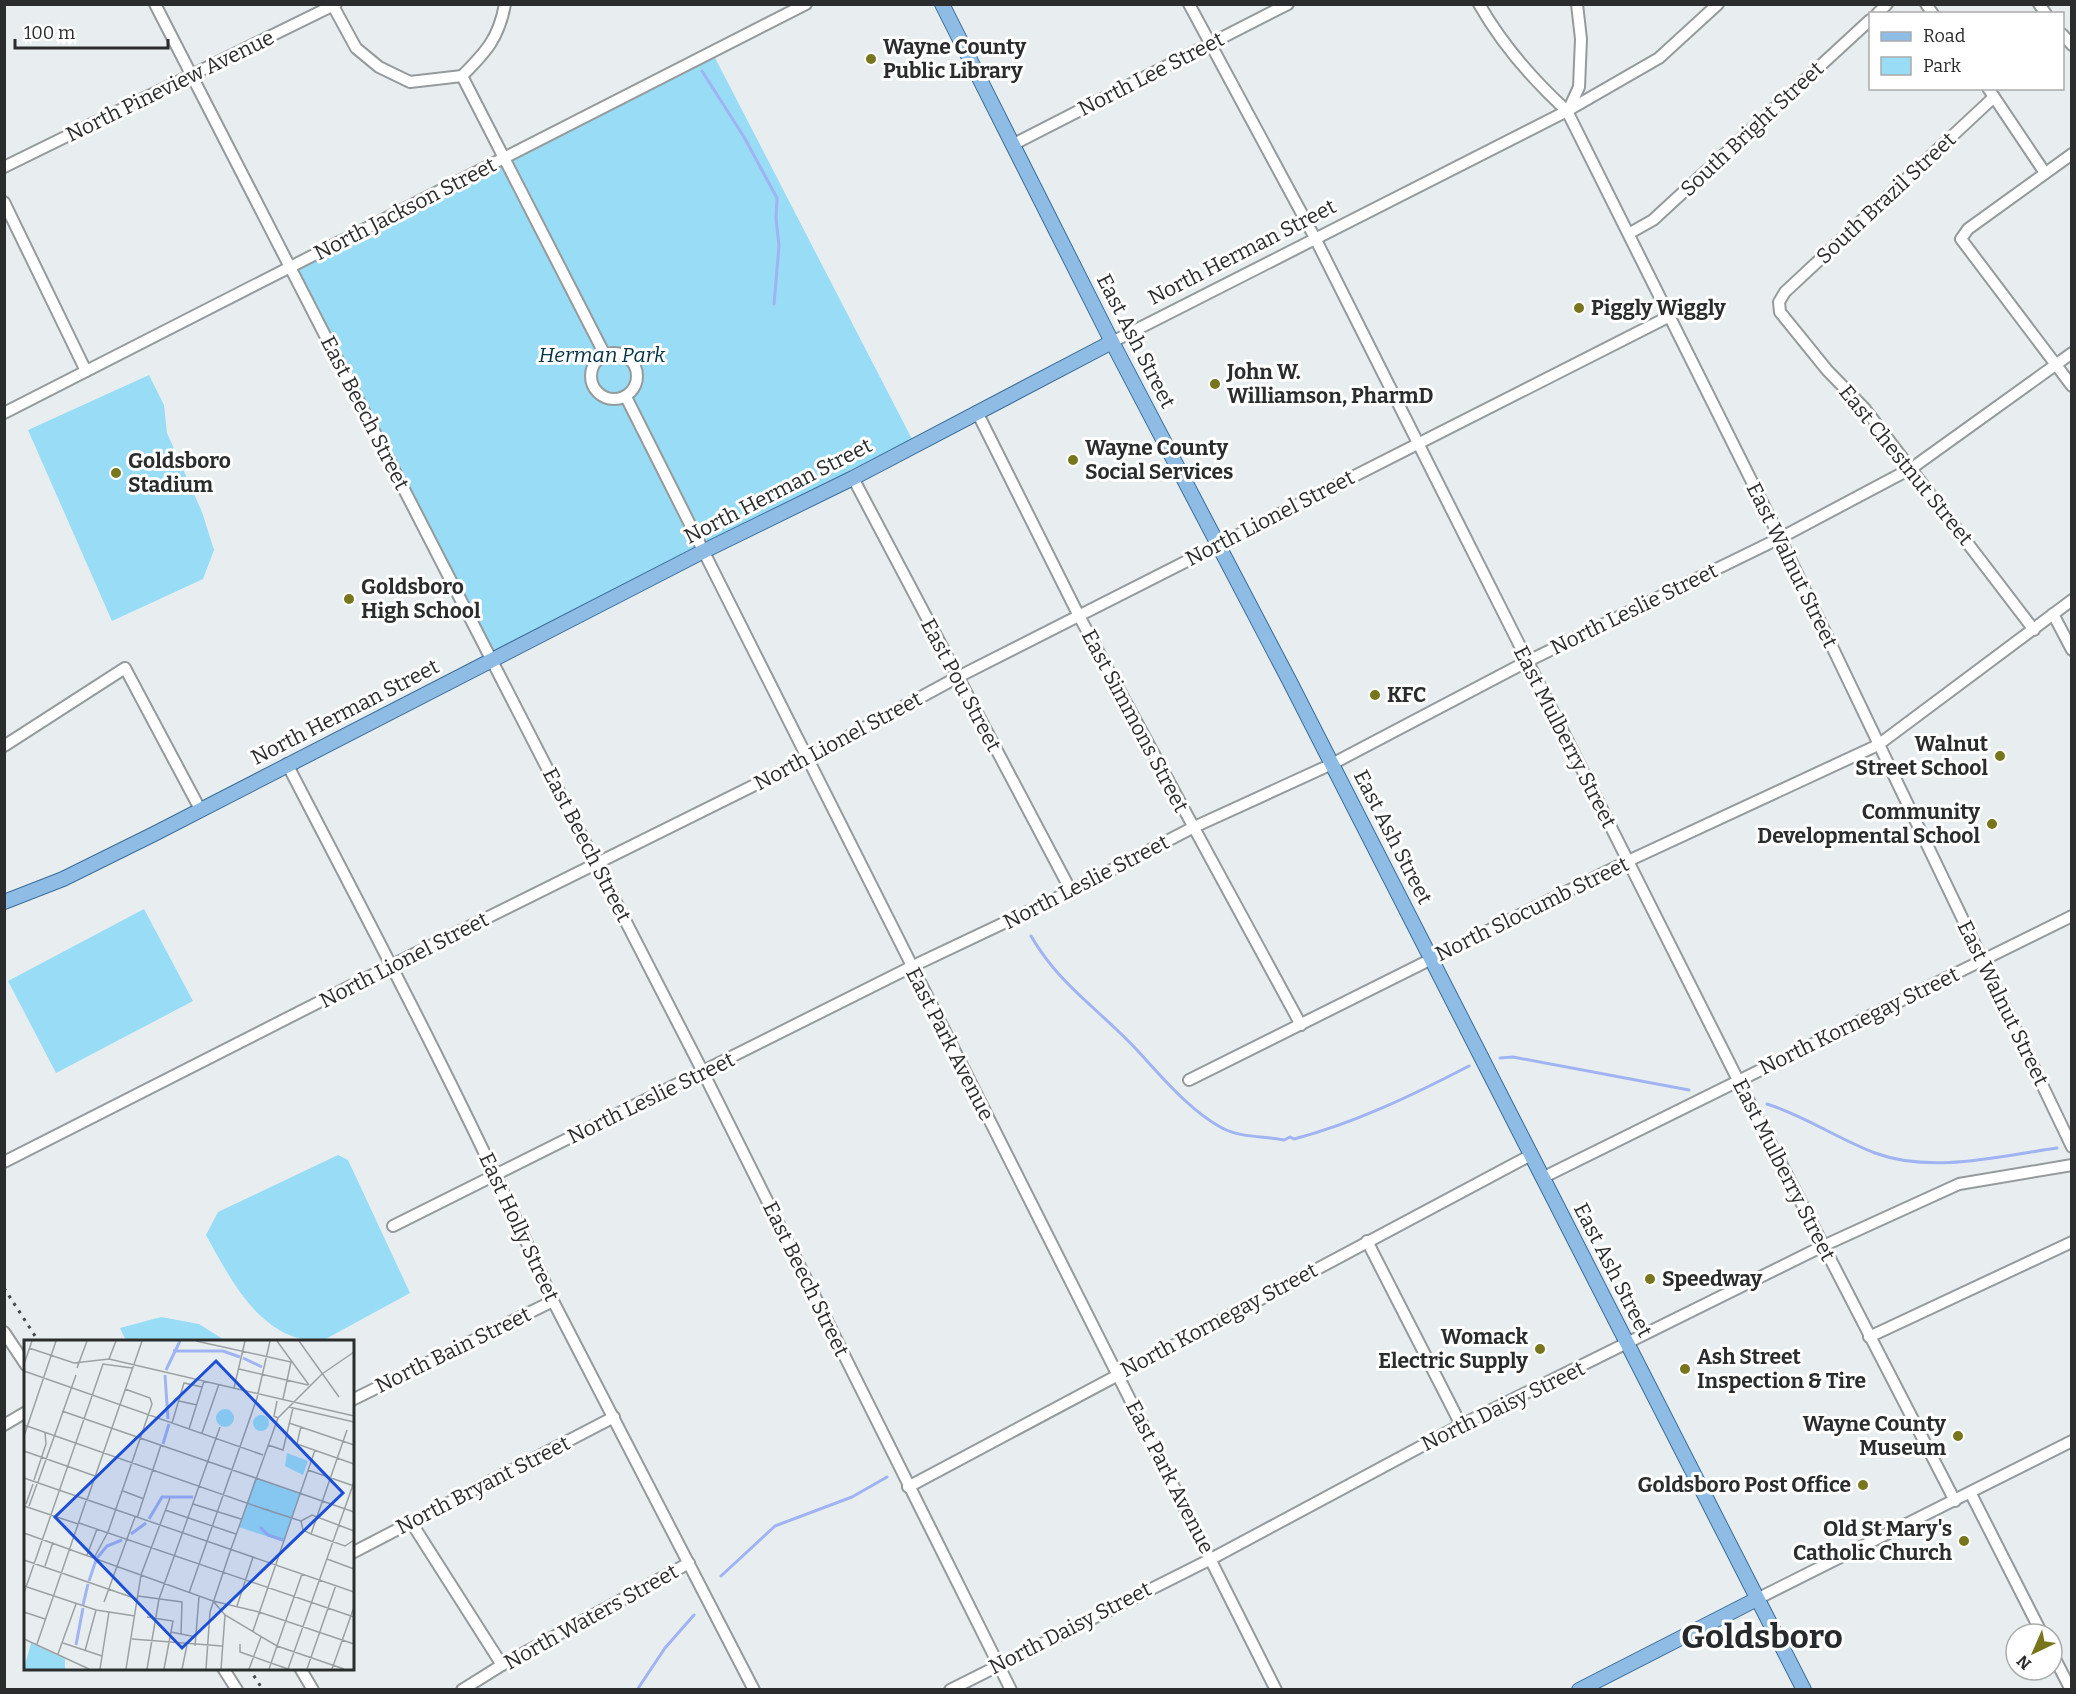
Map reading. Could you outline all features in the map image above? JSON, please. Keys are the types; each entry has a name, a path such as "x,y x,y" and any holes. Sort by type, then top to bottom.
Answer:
{"main road":[{"name":"East Ash Street","path":"942,4 1112,342 1332,764 1803,1689"},
{"name":"North Herman Street","path":"4,902 63,879 493,661 702,552 853,478 1112,342"},
{"path":"1579,1689 1757,1599"}],"street":[{"name":"East Beech Street","path":"155,4 703,1072 908,1487 1011,1689"},
{"path":"334,5 356,48 379,67 410,82 462,76 485,53 501,28 505,4"},
{"name":"North Jackson Street","path":"4,412 806,4"},
{"name":"East Mulberry Street","path":"1189,4 1315,238 1526,662 1869,1337 1955,1501"},
{"name":"North Lee Street","path":"1014,144 1288,4"},
{"name":"East Walnut Street","path":"1479,4 1496,33 1516,59 1568,111 1780,538 2072,1147"},
{"path":"1568,111 1579,87 1581,39 1577,4"},
{"name":"North Herman Street","path":"1112,342 1568,111 1659,58 1718,4"},
{"name":"North Pineview Avenue","path":"4,167 334,5"},
{"name":"South Bright Street","path":"1630,233 1653,220 1869,21"},
{"path":"462,76 502,159 605,355"},
{"path":"1992,93 2045,173"},
{"name":"South Brazil Street","path":"1779,302 1785,292 1992,93"},
{"path":"2072,154 1968,229 1961,239 2072,386"},
{"path":"4,202 86,371"},
{"name":"East Chestnut Street","path":"1779,302 1780,312 1827,370 1865,408 2034,630"},
{"name":"North Lionel Street","path":"4,1162 392,965 807,759 956,678 1670,316"},
{"path":"621,354 635,367 636,386 626,397 606,398 593,386 593,366 605,355 621,354"},
{"name":"North Leslie Street","path":"393,1226 911,967 1071,891 1192,828 1332,764 1526,662 1780,538 1912,468 2072,354"},
{"name":"East Park Avenue","path":"626,397 1276,1689"},
{"name":"East Simmons Street","path":"977,412 1079,616 1192,828 1301,1025"},
{"name":"East Pou Street","path":"853,478 956,678 1071,891"},
{"name":"North Slocumb Street","path":"1189,1080 1628,861 1878,745 2072,600"},
{"path":"2053,614 2072,650"},
{"path":"4,746 125,668 200,809"},
{"name":"East Holly Street","path":"287,764 392,965 495,1175 553,1301 754,1689"},
{"name":"North Kornegay Street","path":"1542,1178 2072,916"},
{"name":"North Kornegay Street","path":"908,1487 1531,1155"},
{"name":"North Daisy Street","path":"950,1689 1211,1558 1461,1425 1627,1345 1823,1246 1959,1184 2072,1165"},
{"path":"1367,1241 1461,1425"},
{"path":"1869,1337 2072,1242"},
{"name":"North Bain Street","path":"354,1399 553,1301"},
{"path":"4,1332 24,1362"},
{"path":"4,1425 24,1413"},
{"name":"North Bryant Street","path":"354,1552 614,1417"},
{"path":"1757,1599 1971,1494 2072,1441"},
{"path":"1971,1494 2036,1622"},
{"path":"411,1522 502,1665"},
{"name":"North Waters Street","path":"462,1689 689,1563"},
{"path":"224,1670 237,1689"},
{"path":"301,1670 313,1689"}],"green space":[{"name":"Herman Park","path":"712,52 912,439 493,661 290,267"},
{"name":"Goldsboro Stadium","path":"149,375 164,405 167,433 202,512 214,550 203,579 112,621 28,430"},
{"path":"144,909 193,1001 56,1073 8,981"},
{"path":"338,1155 348,1160 410,1293 324,1340 301,1339 282,1331 265,1320 250,1305 226,1271 206,1235 218,1212"},
{"path":"161,1317 199,1324 224,1340 126,1340 120,1328"}],"waterway":[{"path":"702,71 744,137 777,198 776,218 779,246 774,304"},
{"path":"1031,936 1042,954 1067,983 1123,1035 1176,1092 1210,1121 1237,1134 1284,1140 1290,1137 1294,1139 1339,1125 1383,1107 1469,1066"},
{"path":"1500,1058 1513,1057 1689,1090"},
{"path":"1767,1104 1875,1153 1897,1159 1943,1163 1989,1159 2057,1148"},
{"path":"721,1576 775,1526 852,1497 887,1477"},
{"path":"637,1690 665,1648 694,1615"}],"railway":[{"path":"4,1288 38,1340"},
{"path":"250,1670 263,1690"}],"place":[{"name":"Wayne County Public Library","path":"871,59"},
{"name":"Piggly Wiggly","path":"1579,308"},
{"name":"John W. Williamson, PharmD","path":"1215,384"},
{"name":"Wayne County Social Services","path":"1073,460"},
{"name":"Goldsboro Stadium","path":"116,473"},
{"name":"Goldsboro High School","path":"349,599"},
{"name":"KFC","path":"1375,695"},
{"name":"Walnut Street School","path":"2000,756"},
{"name":"Community Developmental School","path":"1992,824"},
{"name":"Speedway","path":"1650,1279"},
{"name":"Womack Electric Supply","path":"1540,1349"},
{"name":"Ash Street Inspection & Tire","path":"1685,1369"},
{"name":"Wayne County Museum","path":"1958,1436"},
{"name":"Goldsboro Post Office","path":"1863,1485"},
{"name":"Old St Mary's Catholic Church","path":"1964,1541"}],"district":[{"name":"Goldsboro","path":"1762,1637"}]}
